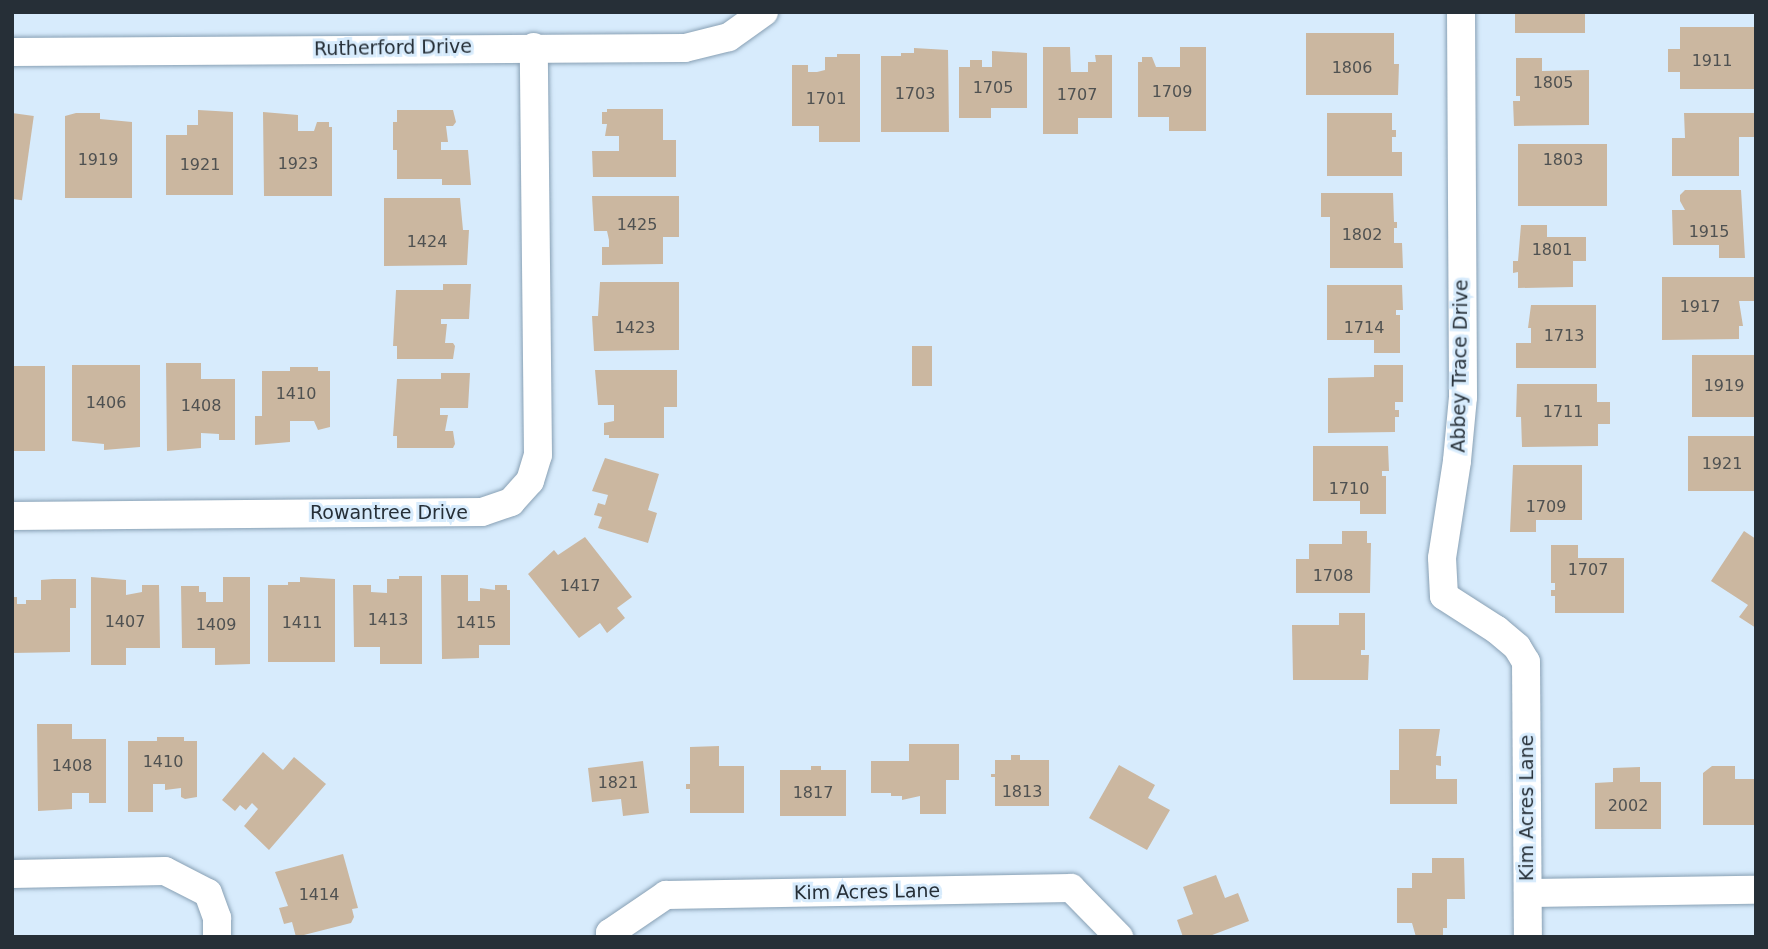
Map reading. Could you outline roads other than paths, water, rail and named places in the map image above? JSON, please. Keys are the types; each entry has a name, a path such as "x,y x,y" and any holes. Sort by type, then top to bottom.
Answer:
{"street":[{"name":"Rutherford Drive","path":"12,52 685,48 729,37 764,12"},
{"name":"Abbey Trace Drive","path":"1461,12 1463,397 1457,461 1442,558 1444,596 1497,630 1517,648 1525,663 1526,679"},
{"name":"Rowantree Drive","path":"12,516 482,512 511,502 530,481 538,455 534,47"},
{"name":"Kim Acres Lane","path":"1526,679 1528,937"},
{"path":"12,874 165,871 208,892 217,918 217,937"},
{"name":"Kim Acres Lane","path":"610,937 610,933 666,895 1071,888 1119,937"},
{"path":"1528,892 1756,890"}]}
